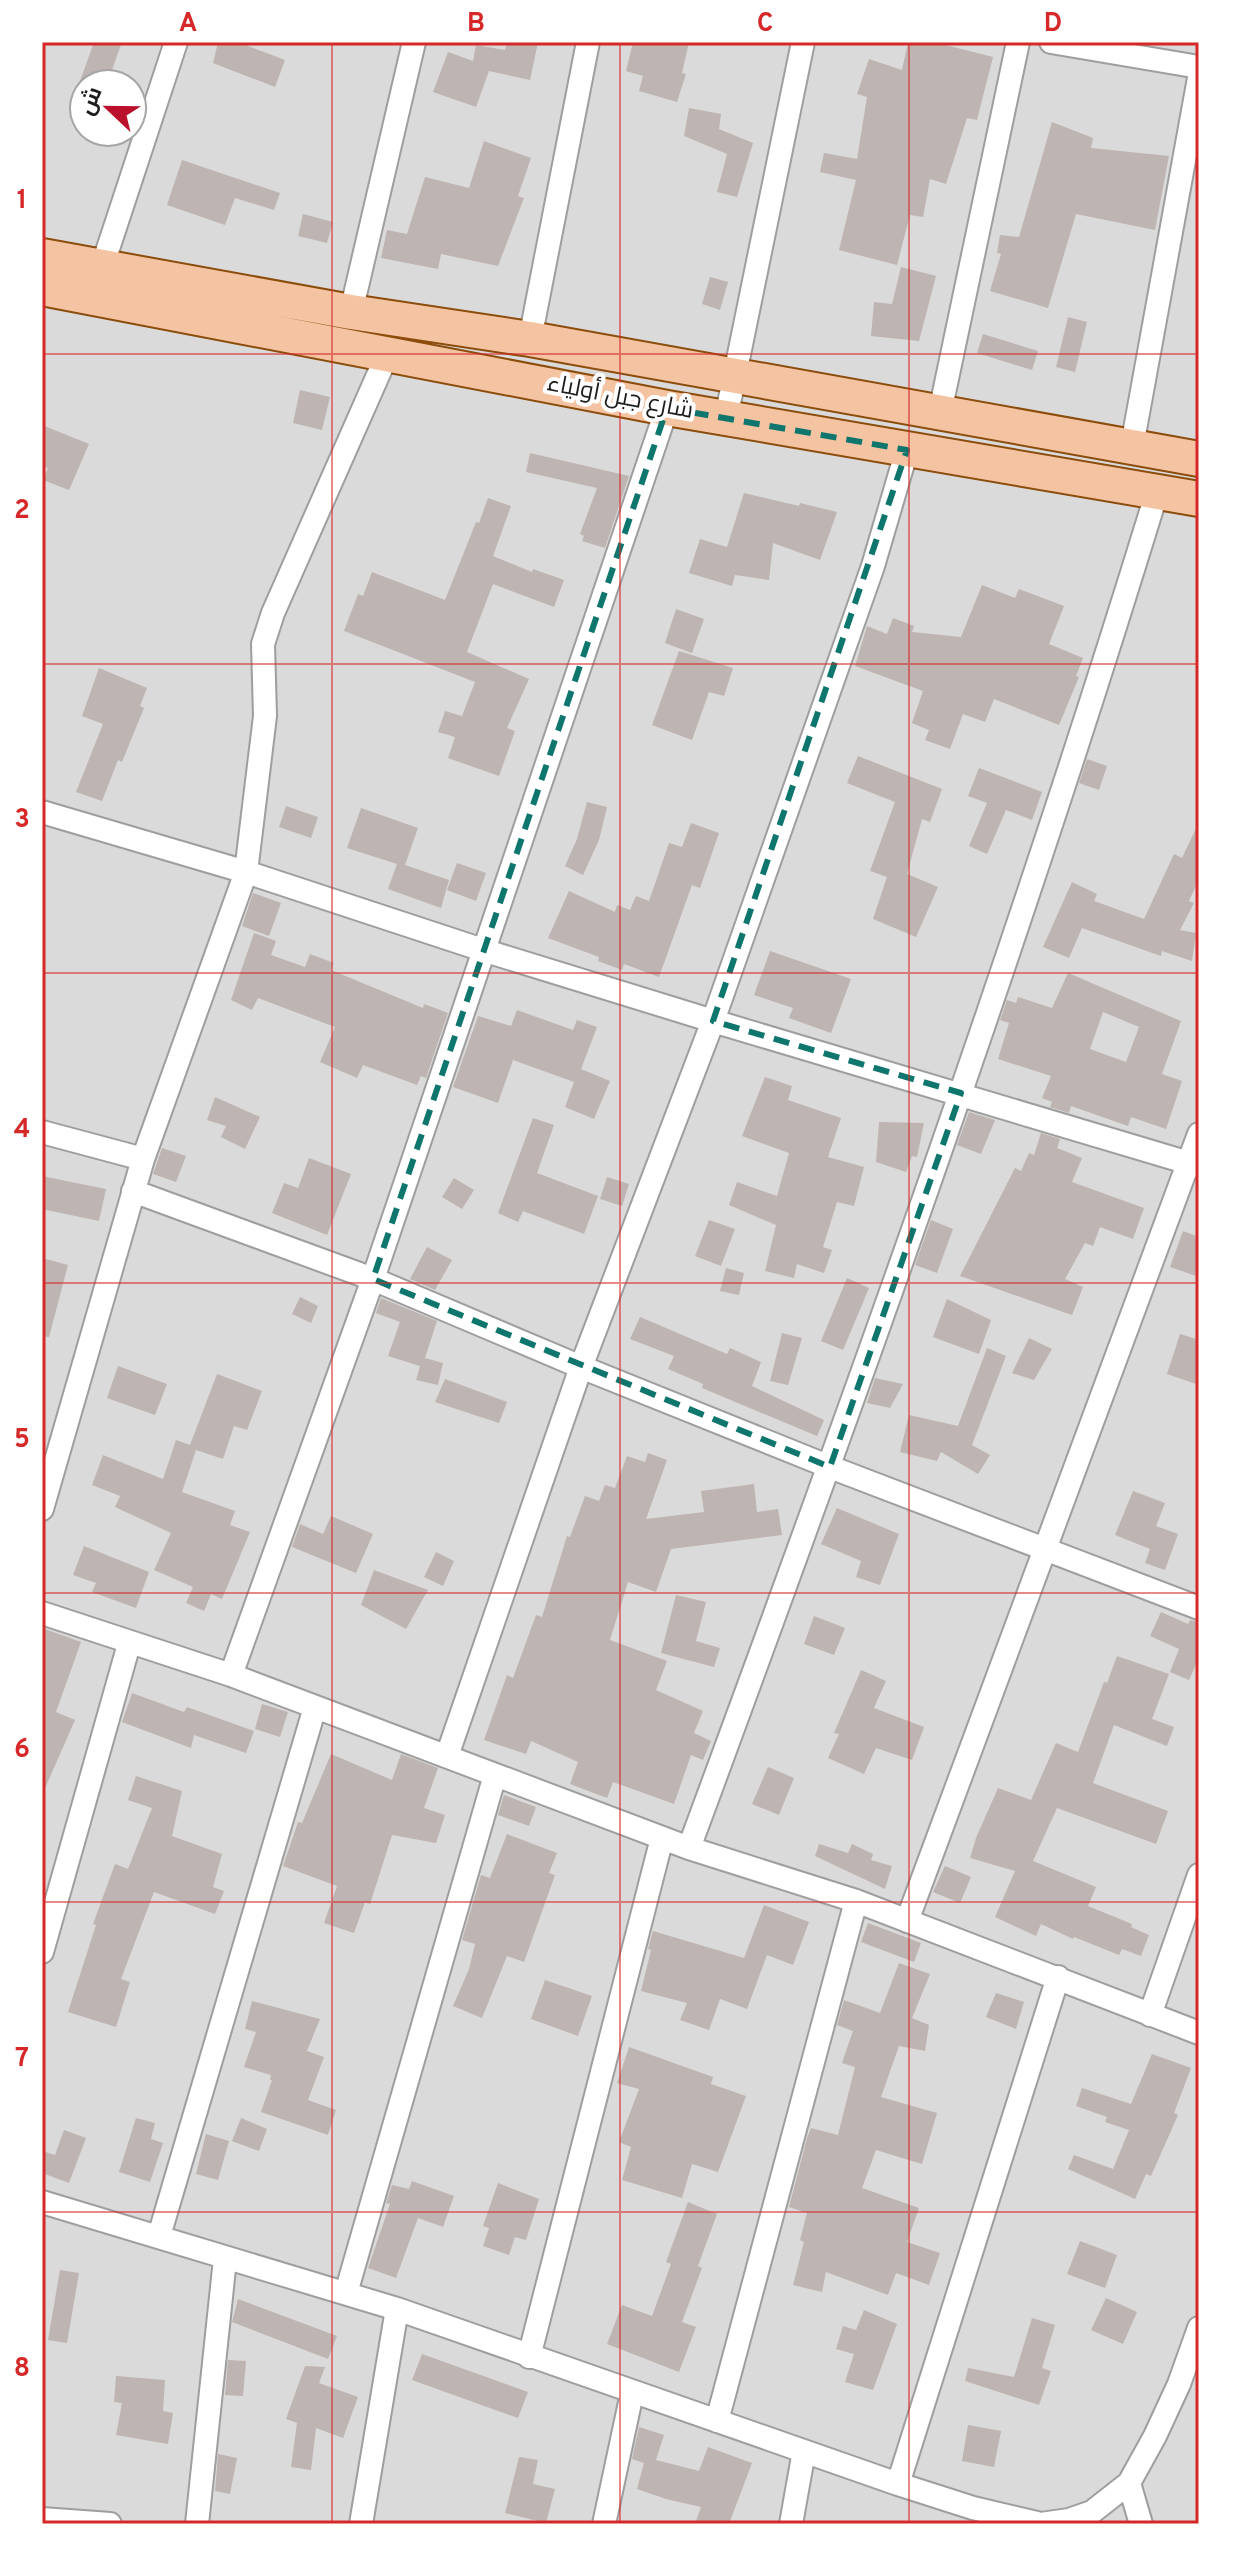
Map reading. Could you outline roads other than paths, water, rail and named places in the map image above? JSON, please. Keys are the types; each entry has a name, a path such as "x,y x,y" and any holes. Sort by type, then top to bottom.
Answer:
{"main road":[{"name":"شارع جبل أولياء","path":"42,256 351,312 530,339 1199,459"},
{"name":"شارع جبل أولياء","path":"42,288 667,408 1199,499"}],"street":[{"path":"102,267 176,42"},
{"path":"351,312 414,42"},
{"path":"530,339 588,42"},
{"path":"726,418 803,42"},
{"path":"940,412 1018,42"},
{"path":"1051,42 1199,67"},
{"path":"1132,446 1199,78"},
{"path":"42,1509 143,1159 246,872 265,716 263,644 273,613 387,355"},
{"path":"231,1675 486,951 667,408"},
{"path":"447,1756 581,1367 713,1021 873,566 907,450"},
{"path":"689,1848 830,1467 961,1093 1124,601 1157,492"},
{"path":"42,812 246,872 713,1021 1194,1165"},
{"path":"42,1132 143,1159"},
{"path":"907,1921 1194,1165 1199,1134"},
{"path":"133,1191 373,1279 830,1467 1199,1608"},
{"path":"42,1613 231,1675 689,1848 856,1901 1199,2033"},
{"path":"42,1952 129,1644"},
{"path":"159,2236 315,1707"},
{"path":"346,2293 495,1775"},
{"path":"529,2357 662,1838"},
{"path":"1150,2015 1199,1875"},
{"path":"717,2421 856,1901"},
{"path":"898,2484 1058,1977"},
{"path":"42,2202 397,2309 898,2484 973,2508 1041,2524 1069,2520 1092,2512 1129,2483 1179,2384 1199,2328"},
{"path":"197,2524 225,2259"},
{"path":"361,2524 397,2309"},
{"path":"604,2524 632,2393"},
{"path":"791,2524 804,2451"},
{"path":"1129,2483 1141,2524"},
{"path":"42,2519 110,2524"}]}
